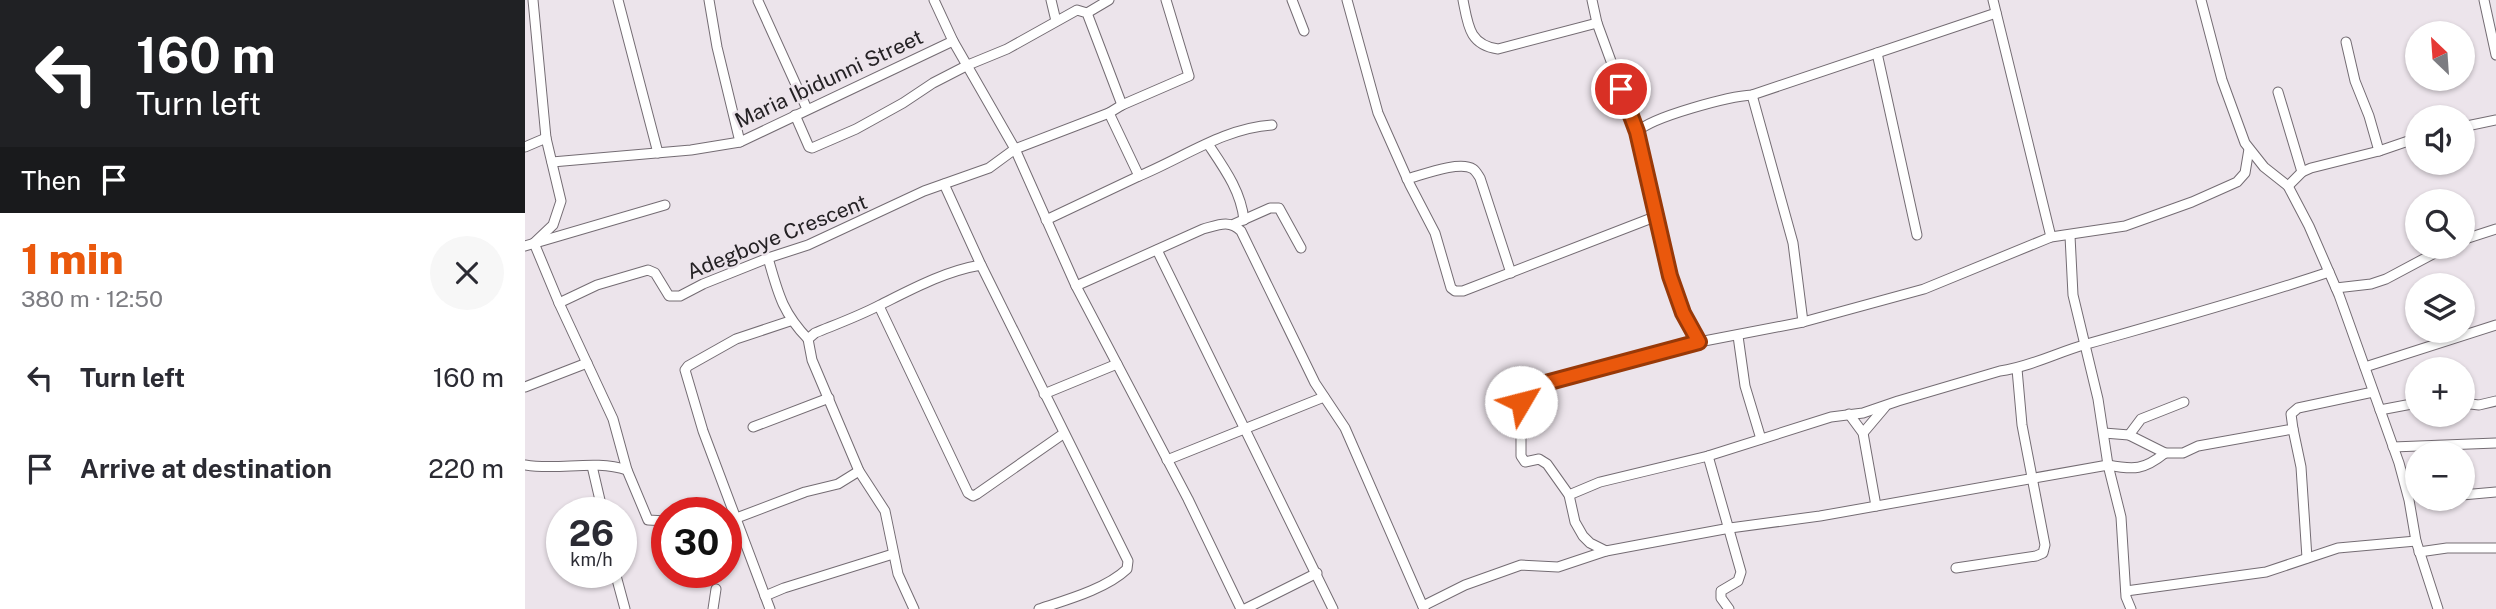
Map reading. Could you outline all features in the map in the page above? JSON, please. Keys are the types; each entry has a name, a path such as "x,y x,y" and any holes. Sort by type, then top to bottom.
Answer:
{"street":[{"path":"530,244 553,225 558,214 560,193 546,138 533,0"},
{"path":"618,0 658,153"},
{"path":"709,0 717,47 740,142"},
{"path":"935,0 953,41 1015,149 1076,286 1243,609 1317,573"},
{"path":"1051,0 1056,21"},
{"path":"795,115 812,149 856,129 968,65 1007,49 1077,10 1087,13 1109,0"},
{"name":"Adegboye Crescent","path":"559,303 597,285 648,270 655,274 669,296 680,296 768,258 808,245 944,184 989,168 1015,149 1109,113 1189,76 1166,0"},
{"path":"1292,0 1304,31"},
{"path":"1347,0 1378,113 1407,179 1435,233 1451,288 1455,291 1463,291 1657,216"},
{"path":"1463,0 1472,36 1484,47 1497,49 1597,23"},
{"path":"1592,0 1597,23 1637,132 1670,276 1683,313 1699,342"},
{"path":"1993,0 2051,237"},
{"path":"2201,0 2233,113 2249,149 2264,167 2288,186 2309,226 2336,288 2405,478"},
{"path":"2484,0 2496,55"},
{"path":"758,1 807,109"},
{"path":"1087,13 1122,105"},
{"path":"1637,132 1650,123 1736,96 1752,94 1996,13"},
{"name":"Maria Ibidunni Street","path":"552,162 658,153 740,142 953,41"},
{"path":"2346,42 2355,81 2379,151"},
{"path":"1877,53 1917,235"},
{"path":"2278,92 2302,172"},
{"path":"1752,94 1793,243 1803,322"},
{"path":"1109,113 1139,176"},
{"path":"2475,124 2496,120"},
{"path":"1046,220 1236,131 1272,125"},
{"path":"525,147 546,138"},
{"path":"2288,186 2302,172 2405,142"},
{"path":"1208,144 1236,190 1244,220"},
{"path":"2245,173 2249,149"},
{"path":"1407,179 1447,168 1464,166 1473,169 1481,178 1511,273"},
{"path":"1606,551 1583,536 1574,522 1569,495 1543,461 1525,462 1521,456 1521,394 1527,388 1699,342 1803,322 1924,289 2051,237 2125,226 2156,216 2226,188 2237,182 2245,173 2264,167"},
{"path":"944,184 1063,434 1128,561 1127,569 1084,594 1039,609"},
{"path":"530,244 665,205"},
{"path":"1076,286 1203,229 1224,223 1234,224 1270,208 1279,208 1301,248"},
{"path":"1234,224 1241,231 1283,321 1324,397 1345,428 1424,608 1465,585 1510,567 1558,567 1606,551 1730,528 1811,518 2108,465 2140,468 2153,463 2165,453"},
{"path":"2475,236 2496,229"},
{"path":"2070,236 2073,295 2086,344 2108,465 2121,517 2126,590 2131,609"},
{"path":"530,244 613,419 627,470 648,520 651,520"},
{"path":"1157,250 1333,609"},
{"path":"768,258 779,297 790,321 809,339 812,360 859,471 885,511 898,574 914,609"},
{"path":"2336,288 2371,284 2424,259"},
{"path":"809,339 815,333 907,291 966,267 981,265"},
{"path":"1569,495 1600,482 1708,456 1831,417 1863,414 2000,371 2018,369 2086,344 2246,300 2329,272"},
{"path":"879,306 968,493 973,496 977,494 1063,434"},
{"path":"724,497 684,370 736,339 790,321"},
{"path":"2365,368 2496,325"},
{"path":"1738,336 1745,386 1761,439"},
{"path":"525,387 587,363"},
{"path":"1044,394 1117,363"},
{"path":"1957,568 2043,553 2045,545 2019,403 2018,369"},
{"path":"2307,558 2301,467 2291,414 2298,408 2373,392"},
{"path":"1167,460 1324,397"},
{"path":"753,426 829,398"},
{"path":"2475,405 2496,401"},
{"path":"2129,435 2141,419 2184,402"},
{"path":"2380,410 2405,405"},
{"path":"1863,433 1885,407"},
{"path":"1849,414 1863,433 1876,506"},
{"path":"2104,433 2129,435 2165,453 2183,453 2198,446 2293,429"},
{"path":"2393,447 2496,443"},
{"path":"1708,456 1741,572 1738,581 1721,591 1721,598 1729,609"},
{"path":"525,465 540,468 611,465 627,470"},
{"path":"593,466 600,497"},
{"path":"742,517 805,492 838,484 859,471"},
{"path":"2475,494 2496,492"},
{"path":"2414,511 2416,541 2438,609"},
{"path":"2126,590 2266,572 2321,552 2359,544 2416,541"},
{"path":"742,545 770,609"},
{"path":"2419,552 2434,549 2496,548"},
{"path":"765,596 893,554"},
{"path":"619,588 625,609"},
{"path":"713,609 716,589"}],"route":[{"path":"1521,402 1521,394 1527,388 1699,342 1683,313 1670,276 1637,142 1637,132 1621,89"}]}
